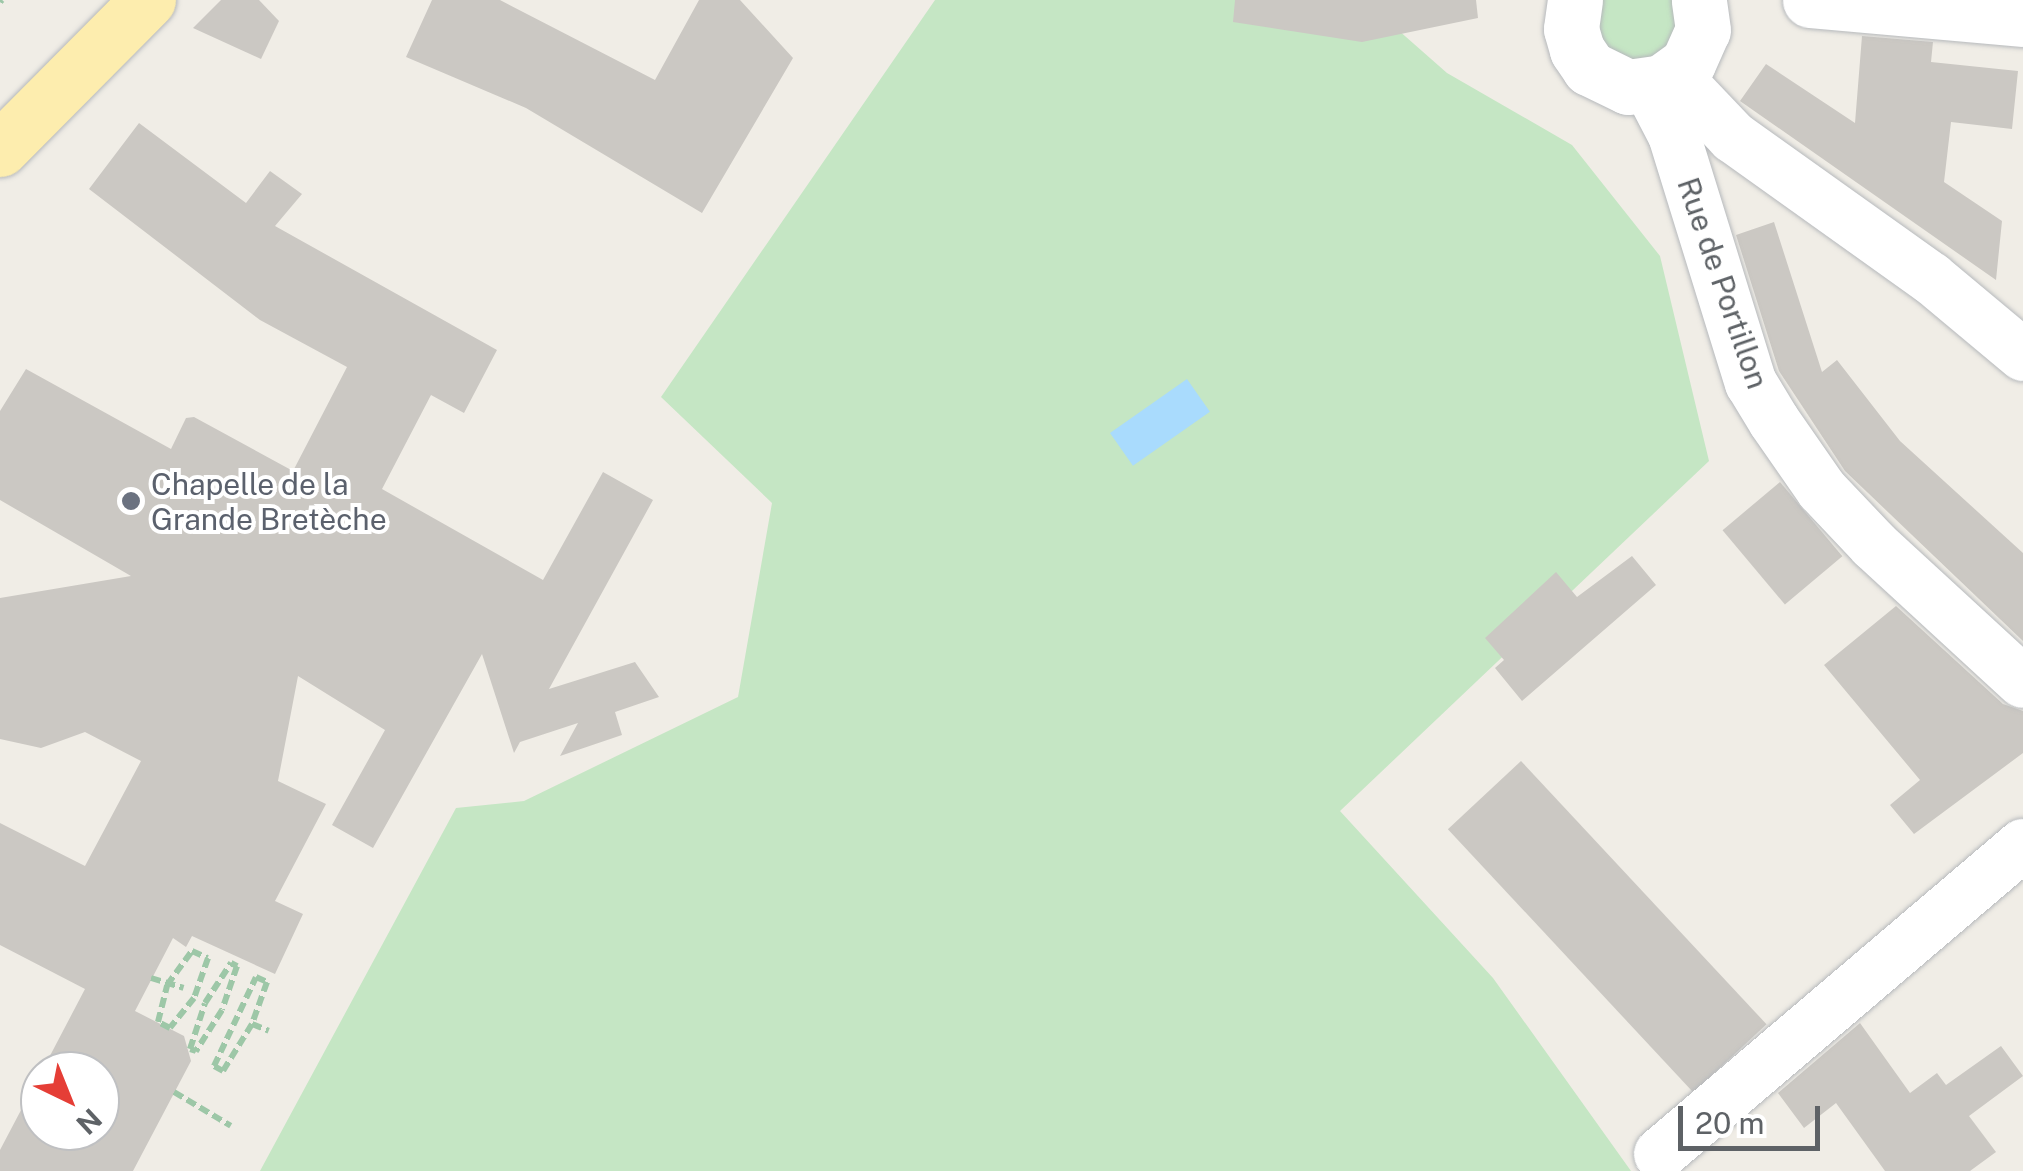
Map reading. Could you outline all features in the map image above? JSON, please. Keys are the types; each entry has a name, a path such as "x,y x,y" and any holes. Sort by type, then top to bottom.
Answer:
{"main road":[{"path":"0,149 148,0"}],"street":[{"path":"1570,2 1576,50 1589,68 1628,87 1662,81 1697,48 1699,0"},
{"path":"1810,0 2023,19"},
{"path":"1662,81 1733,137 1931,278 2023,355"},
{"name":"Rue de Portillon","path":"1662,81 1674,135 1752,383 1767,408 1822,490 2023,682"},
{"path":"1660,1154 2023,846"}],"path":[{"path":"192,950 208,958 194,998 170,1028 158,1022 168,985 192,950"},
{"path":"230,963 237,966 222,1010 196,1051 190,1049 205,1003 230,963"},
{"path":"256,977 267,982 252,1024 223,1070 214,1066 234,1016 256,977"},
{"path":"152,978 184,988"},
{"path":"194,998 205,1003"},
{"path":"222,1010 234,1016"},
{"path":"252,1024 269,1031"},
{"path":"174,1092 230,1126"}],"green space":[{"path":"935,0 1364,0 1447,73 1572,145 1660,256 1709,461 1340,811 1493,978 1631,1171 260,1171 456,808 524,801 738,697 772,503 661,397"},
{"path":"1597,0 1676,0 1678,40 1643,66 1603,52 1593,10"}],"water":[{"path":"1187,379 1210,412 1133,466 1110,433"}],"building":[{"path":"221,0 259,0 279,21 261,59 193,28"},
{"path":"432,0 500,0 655,80 699,0 740,0 793,58 702,213 526,108 406,57"},
{"path":"1235,0 1476,0 1478,18 1362,42 1233,22"},
{"path":"1862,36 1933,42 1931,62 2018,71 2012,129 1951,122 1944,182 2002,221 1996,280 1740,101 1766,64 1855,123"},
{"path":"139,123 246,203 270,171 302,194 275,226 497,350 464,413 431,395 382,489 543,580 603,472 653,500 549,689 635,662 659,697 615,712 622,735 560,756 578,723 520,742 514,753 482,654 373,848 332,825 385,730 298,676 278,781 326,804 275,901 303,914 275,974 192,936 186,947 173,938 135,1011 184,1036 191,1061 133,1171 0,1171 0,1150 20,1112 20,1151 120,1151 120,1051 52,1051 85,989 0,945 0,823 85,866 141,761 85,732 41,748 0,739 0,598 131,576 0,500 0,411 26,369 171,449 186,418 194,417 293,471 347,367 260,320 89,189"},
{"path":"1774,222 1822,372 1837,360 1900,441 2023,553 2023,641 1845,471 1779,371 1736,235"},
{"path":"1780,482 1842,556 1785,605 1723,530"},
{"path":"1632,556 1656,585 1522,701 1495,668 1504,660 1485,638 1556,572 1577,597"},
{"path":"1896,606 2003,704 2023,711 2023,753 1914,834 1890,805 1920,780 1824,665"},
{"path":"1521,761 1767,1024 1693,1092 1448,829"},
{"path":"1860,1023 1910,1093 1937,1073 1946,1085 2001,1046 2023,1076 1969,1116 1996,1152 1970,1171 1885,1171 1836,1103 1804,1128 1778,1093"}],"place":[{"name":"Chapelle de la Grande Bretèche","path":"131,501"}]}
